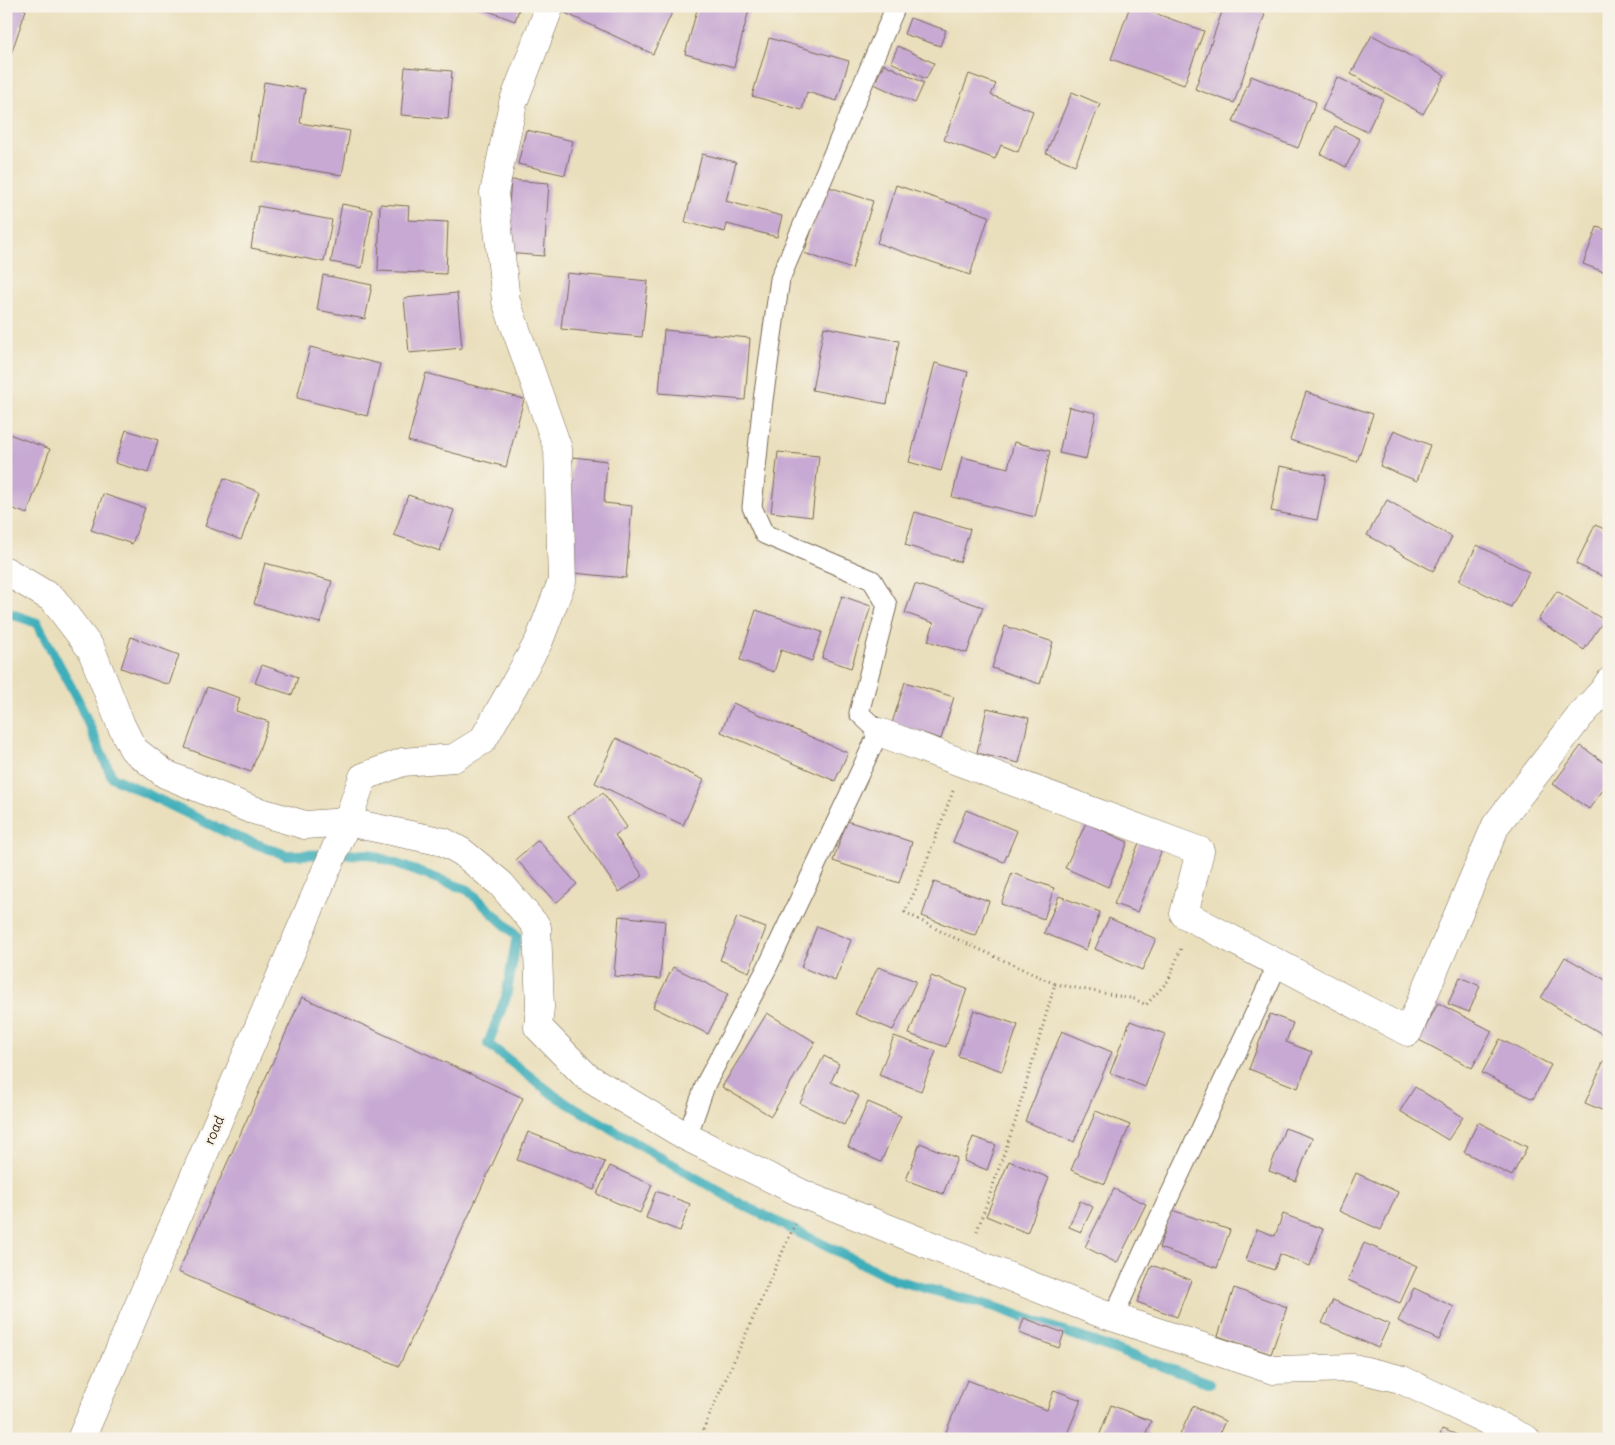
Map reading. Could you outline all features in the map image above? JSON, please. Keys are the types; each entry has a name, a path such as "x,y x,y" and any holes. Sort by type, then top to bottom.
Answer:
{"street":[{"name":"road","path":"81,1439 347,822 364,777 403,762 454,758 483,740 539,640 562,581 558,449 506,301 494,193 513,103 550,6"},
{"path":"6,571 54,599 91,649 121,725 133,749 165,774 250,809 305,824 347,822 444,842 462,852 501,884 537,927 540,1007 538,1028 587,1077 687,1137 807,1196 1113,1317 1272,1370 1354,1368 1400,1379 1521,1438"},
{"path":"879,732 1200,851 1184,914 1408,1032 1496,825 1581,715 1609,682"}],"lane":[{"path":"687,1137 706,1083 767,968 879,732 859,713 887,605 872,580 764,534 752,507 762,400 780,279 896,6"},
{"path":"1113,1317 1278,964"}],"path":[{"path":"963,763 916,889 905,912 944,933 1055,984 1135,1000 1146,1005 1168,982 1193,919"},
{"path":"967,1260 1015,1122 1055,984"},
{"path":"699,1439 807,1196"}],"building":[{"path":"6,6 17,6 26,10 10,57 6,56"},
{"path":"475,6 520,6 515,21"},
{"path":"564,6 675,6 653,54 561,11"},
{"path":"698,6 750,6 734,67 685,54"},
{"path":"1130,6 1135,6 1204,31 1184,85 1111,59"},
{"path":"1195,6 1217,6 1215,13"},
{"path":"1224,6 1242,6 1265,14 1234,103 1195,89"},
{"path":"910,18 946,30 940,46 904,34"},
{"path":"1372,35 1445,75 1423,114 1351,74"},
{"path":"769,38 849,61 837,101 807,92 802,110 752,96"},
{"path":"898,46 934,63 926,79 891,62"},
{"path":"884,64 924,83 915,103 874,84"},
{"path":"405,67 452,71 448,119 401,115"},
{"path":"969,74 996,84 991,95 1033,111 1018,152 1001,145 995,159 944,140"},
{"path":"1251,76 1316,102 1298,148 1233,122"},
{"path":"1337,77 1383,99 1367,132 1322,110"},
{"path":"264,82 305,89 300,123 350,131 342,175 252,161"},
{"path":"1072,92 1100,104 1075,165 1046,153"},
{"path":"1335,126 1360,139 1346,167 1321,154"},
{"path":"526,130 573,141 565,175 518,164"},
{"path":"702,154 736,162 726,201 782,216 777,237 727,224 725,232 685,222"},
{"path":"511,180 549,183 544,256 505,253"},
{"path":"896,185 989,216 970,275 877,243"},
{"path":"826,186 873,201 852,269 804,253"},
{"path":"342,204 372,210 362,268 331,262"},
{"path":"380,204 409,206 408,220 448,222 446,274 378,271"},
{"path":"258,206 332,220 324,262 251,248"},
{"path":"1597,227 1609,231 1609,274 1583,264"},
{"path":"567,273 648,281 642,337 561,329"},
{"path":"323,275 372,285 365,319 317,310"},
{"path":"457,293 462,348 409,353 404,298"},
{"path":"824,327 899,341 887,404 812,390"},
{"path":"664,330 750,338 745,400 659,393"},
{"path":"310,347 380,364 367,416 297,398"},
{"path":"935,363 968,372 941,471 909,462"},
{"path":"426,373 524,399 506,467 408,441"},
{"path":"1306,392 1373,414 1357,462 1290,440"},
{"path":"1069,407 1096,413 1086,459 1059,453"},
{"path":"126,430 158,440 148,473 115,463"},
{"path":"1394,430 1430,445 1417,481 1380,466"},
{"path":"6,433 50,449 27,514 6,506"},
{"path":"1014,442 1050,451 1035,517 952,497 962,457 1008,468"},
{"path":"778,452 819,456 812,517 771,512"},
{"path":"573,457 607,461 604,503 632,506 626,578 563,572"},
{"path":"1280,466 1326,475 1317,520 1271,511"},
{"path":"224,478 259,492 241,540 205,526"},
{"path":"103,494 145,508 132,544 91,530"},
{"path":"408,495 454,510 440,551 394,535"},
{"path":"1387,500 1452,537 1433,571 1367,535"},
{"path":"915,512 970,529 960,562 905,545"},
{"path":"1595,525 1609,531 1609,579 1576,564"},
{"path":"1477,545 1529,572 1511,607 1459,581"},
{"path":"265,563 332,581 320,623 254,604"},
{"path":"915,584 983,607 967,653 928,641 934,623 905,613"},
{"path":"1557,591 1604,620 1584,650 1538,620"},
{"path":"842,596 871,606 851,668 822,658"},
{"path":"756,610 822,632 812,661 781,650 774,672 740,660"},
{"path":"1005,626 1053,642 1040,684 992,668"},
{"path":"131,637 179,655 169,685 121,668"},
{"path":"262,665 298,677 292,695 255,683"},
{"path":"905,682 954,697 941,739 892,723"},
{"path":"207,687 240,698 236,711 269,722 251,772 185,748"},
{"path":"733,703 848,753 835,781 721,732"},
{"path":"987,708 1029,718 1019,763 977,753"},
{"path":"616,738 704,780 683,825 595,783"},
{"path":"1581,746 1609,766 1609,782 1589,809 1553,784"},
{"path":"603,793 627,827 615,835 643,876 619,892 568,816"},
{"path":"966,810 1017,831 1004,862 953,842"},
{"path":"847,821 912,842 899,883 833,861"},
{"path":"1086,823 1128,842 1108,887 1065,868"},
{"path":"1141,838 1163,847 1137,912 1114,904"},
{"path":"538,840 577,884 556,903 516,859"},
{"path":"1012,873 1054,888 1044,919 1001,904"},
{"path":"934,882 989,901 976,936 922,916"},
{"path":"1059,896 1100,912 1086,950 1044,933"},
{"path":"619,916 665,921 660,979 614,976"},
{"path":"737,917 766,928 749,972 720,960"},
{"path":"1109,918 1156,939 1142,970 1095,949"},
{"path":"817,926 851,940 835,981 801,967"},
{"path":"1565,957 1609,982 1609,1038 1541,998"},
{"path":"673,967 728,994 708,1034 653,1007"},
{"path":"878,967 916,981 893,1030 855,1014"},
{"path":"931,976 967,989 946,1047 909,1034"},
{"path":"1460,977 1480,986 1469,1012 1448,1004"},
{"path":"302,997 523,1098 399,1366 178,1272"},
{"path":"1438,1003 1492,1031 1472,1068 1419,1040"},
{"path":"974,1010 1018,1025 1002,1071 958,1056"},
{"path":"767,1013 815,1042 771,1116 722,1087"},
{"path":"1270,1014 1293,1023 1286,1042 1312,1052 1298,1088 1249,1069"},
{"path":"1130,1021 1165,1034 1145,1087 1110,1073"},
{"path":"1062,1031 1112,1052 1074,1142 1025,1121"},
{"path":"894,1036 936,1051 921,1091 879,1075"},
{"path":"1500,1039 1551,1065 1533,1099 1482,1073"},
{"path":"824,1056 839,1064 831,1082 859,1096 844,1125 800,1103"},
{"path":"1604,1060 1609,1063 1609,1113 1585,1103"},
{"path":"1415,1087 1463,1117 1448,1140 1400,1111"},
{"path":"868,1102 901,1116 881,1162 848,1147"},
{"path":"1096,1111 1130,1125 1105,1184 1071,1170"},
{"path":"1478,1122 1527,1147 1512,1176 1464,1152"},
{"path":"1285,1128 1312,1138 1296,1181 1269,1171"},
{"path":"528,1132 605,1162 594,1190 517,1160"},
{"path":"973,1137 996,1145 987,1170 964,1161"},
{"path":"920,1143 957,1158 943,1194 906,1180"},
{"path":"1009,1161 1049,1178 1027,1233 986,1216"},
{"path":"610,1166 652,1185 640,1213 597,1194"},
{"path":"1356,1173 1398,1192 1381,1230 1339,1211"},
{"path":"1114,1189 1146,1204 1117,1263 1085,1247"},
{"path":"656,1191 690,1204 680,1231 646,1218"},
{"path":"1080,1201 1093,1207 1081,1232 1069,1227"},
{"path":"1172,1210 1230,1230 1217,1268 1159,1248"},
{"path":"1283,1214 1323,1229 1310,1266 1280,1254 1274,1270 1246,1260 1257,1229 1275,1236"},
{"path":"1364,1243 1417,1266 1400,1303 1348,1280"},
{"path":"1152,1265 1191,1280 1177,1317 1137,1302"},
{"path":"1234,1288 1287,1307 1271,1354 1218,1336"},
{"path":"1414,1288 1454,1307 1439,1340 1398,1321"},
{"path":"1333,1300 1389,1324 1378,1348 1322,1323"},
{"path":"1024,1318 1064,1333 1059,1348 1019,1333"},
{"path":"1609,1326 1609,1344 1602,1340"},
{"path":"967,1380 1047,1410 1054,1390 1081,1400 1065,1439 1015,1439 1008,1436 1008,1439 948,1439 944,1437"},
{"path":"1111,1405 1151,1421 1146,1433 1160,1439 1098,1439"},
{"path":"1193,1406 1225,1421 1217,1439 1178,1439"},
{"path":"1442,1429 1468,1439 1439,1439"}],"waterway":[{"path":"6,612 37,623 78,700 112,777 234,836 286,855 369,854 468,890 517,936 506,997 488,1044 555,1096 739,1203 895,1280 995,1307 1210,1383"}]}
